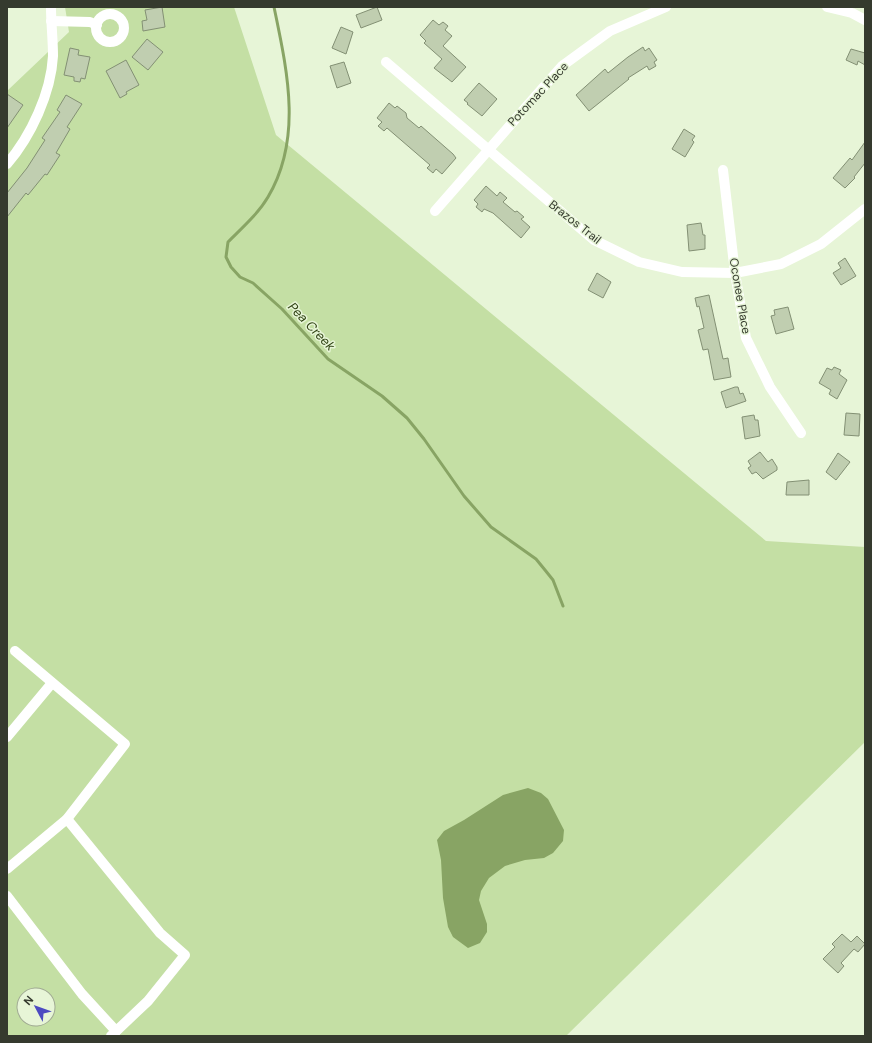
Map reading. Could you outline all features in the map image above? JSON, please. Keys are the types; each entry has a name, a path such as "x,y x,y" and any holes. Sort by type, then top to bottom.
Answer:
{"street":[{"path":"7,164 16,153 44,102 53,56 51,7"},
{"name":"Potomac Place","path":"435,211 562,66 610,31 666,7"},
{"path":"827,7 852,13 865,20"},
{"path":"51,21 90,22 97,25"},
{"name":"Brazos Trail","path":"386,62 594,240 638,262 682,272 735,273 781,264 821,244 865,209"},
{"name":"Oconee Place","path":"723,170 735,273 746,338 770,387 801,433"},
{"path":"7,869 67,819 124,744 15,651"},
{"path":"7,737 52,683"},
{"path":"7,896 82,994 114,1033 148,1000 185,955 160,933 67,819"}],"shaded area":[{"path":"65,7 234,7 276,135 766,541 865,547 865,742 566,1036 7,1036 7,91 69,32"},
{"path":"528,788 541,793 548,799 564,830 563,841 553,853 544,858 525,860 505,866 489,878 481,891 479,900 487,924 487,932 480,943 468,948 453,937 448,927 443,898 441,860 437,840 444,831 503,795"}],"building":[{"path":"162,7 165,27 143,31 142,21 147,20 145,10"},
{"path":"377,7 382,20 361,28 356,15"},
{"path":"433,20 439,25 443,22 448,26 445,30 452,36 443,46 466,67 452,82 434,68 442,59 424,43 426,41 420,35"},
{"path":"341,27 353,32 346,54 332,48"},
{"path":"147,39 163,52 148,70 132,57"},
{"path":"643,47 645,51 649,48 657,60 654,62 656,66 649,70 647,66 628,78 629,79 589,111 576,95 605,69 608,73"},
{"path":"70,48 79,50 78,55 90,57 85,79 81,78 80,82 74,81 74,77 64,75"},
{"path":"851,49 865,53 865,65 858,61 857,65 846,60"},
{"path":"126,60 139,85 126,92 127,94 120,98 106,71"},
{"path":"344,62 351,83 337,88 330,66"},
{"path":"479,83 497,99 482,116 464,100"},
{"path":"7,94 23,105 7,128"},
{"path":"66,95 82,104 67,127 70,129 56,153 60,155 47,175 45,174 28,195 26,193 7,217 7,193 27,168 45,140 42,138 60,112 57,110"},
{"path":"389,103 395,108 397,106 406,113 407,118 419,128 421,126 456,158 442,174 436,169 433,173 427,168 430,165 387,128 384,131 378,126 382,122 377,118"},
{"path":"684,129 695,136 692,140 694,142 685,157 672,149"},
{"path":"865,142 865,163 854,177 855,178 845,188 833,178 850,158 852,160"},
{"path":"486,186 497,196 500,192 507,198 503,202 524,217 521,219 530,227 521,238 493,213 484,209 482,212 476,207 478,204 474,200"},
{"path":"701,223 703,235 705,235 705,249 689,251 687,225"},
{"path":"845,258 856,276 841,285 833,273 841,268 838,263"},
{"path":"597,273 611,282 603,298 588,290"},
{"path":"709,295 723,359 728,358 731,377 714,380 708,349 703,350 698,330 704,328 699,306 697,307 695,298"},
{"path":"788,307 794,329 776,334 771,316 775,315 774,310"},
{"path":"834,367 841,370 839,374 847,380 837,399 829,394 831,390 819,383 827,368 832,370"},
{"path":"738,387 740,394 743,393 746,401 726,408 721,392"},
{"path":"846,413 860,414 859,436 844,435"},
{"path":"754,415 755,420 758,420 760,436 745,439 742,417"},
{"path":"760,452 768,462 772,459 777,467 777,470 763,479 756,472 752,474 748,468 751,466 748,461"},
{"path":"838,453 850,462 836,480 826,472"},
{"path":"809,480 809,495 786,495 787,482"},
{"path":"842,934 851,942 857,936 865,944 858,952 854,949 841,963 844,966 838,973 823,959 835,947 832,944"}],"waterway":[{"name":"Pea Creek","path":"274,7 287,79 289,128 286,151 279,174 268,197 255,215 228,242 226,257 231,267 240,277 253,283 282,309 328,359 382,396 407,418 424,439 464,496 491,527 536,559 553,580 563,606"}]}
